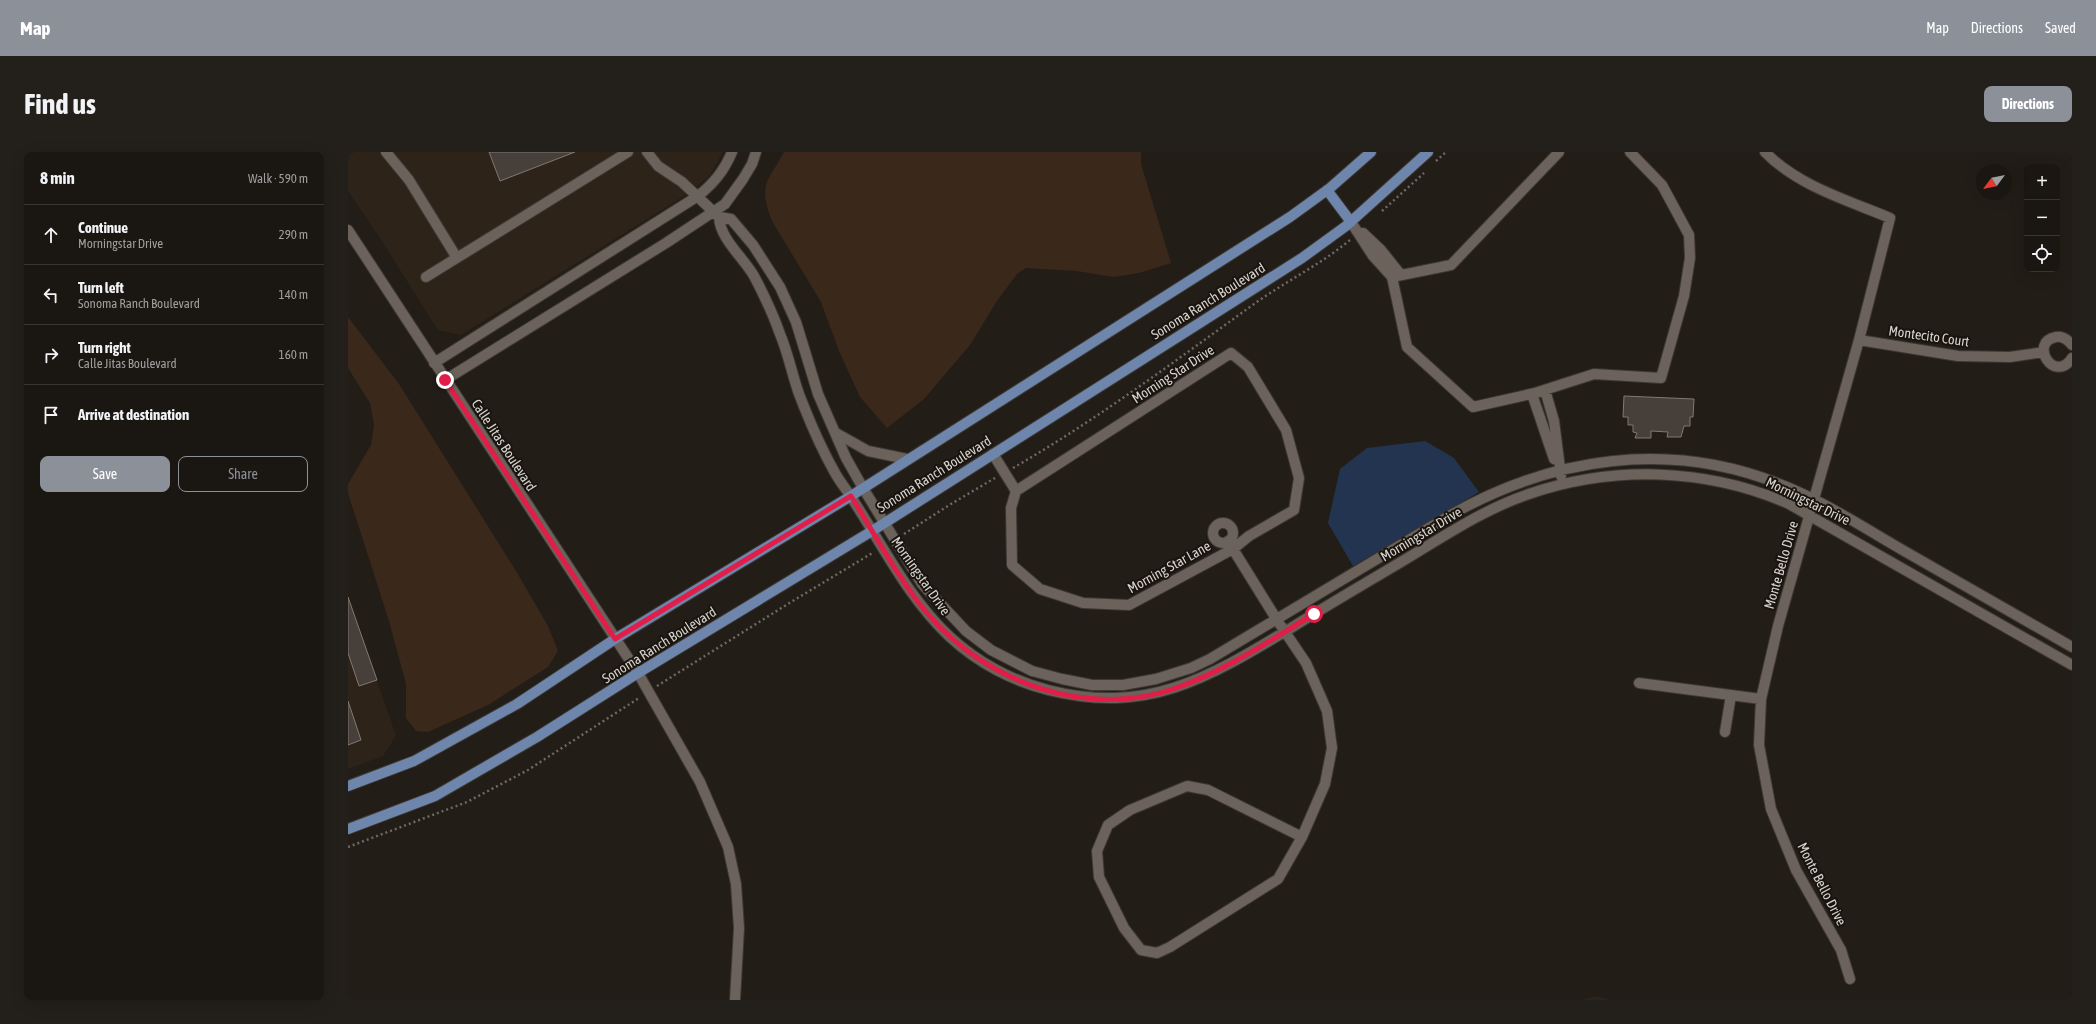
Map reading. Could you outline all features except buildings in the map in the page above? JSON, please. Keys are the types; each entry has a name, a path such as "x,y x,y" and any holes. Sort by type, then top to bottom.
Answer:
{"main road":[{"name":"Sonoma Ranch Boulevard","path":"348,786 414,761 517,704 615,639 851,496 1290,217 1327,190 1371,152"},
{"name":"Sonoma Ranch Boulevard","path":"348,829 435,796 537,737 872,531 1302,258 1351,222 1428,152"},
{"path":"1327,190 1351,222"}],"street":[{"path":"386,152 409,180 457,258"},
{"path":"426,277 628,152"},
{"path":"434,362 698,196 719,176 726,167 732,152"},
{"path":"445,380 666,243 716,214 734,192 752,164 756,152"},
{"path":"1397,276 1451,265 1560,152"},
{"path":"1351,222 1381,250 1397,276 1408,347 1473,407 1532,394 1594,374 1661,378 1684,296 1690,258 1689,235 1662,185 1630,152"},
{"name":"Monte Bello Drive","path":"1765,152 1773,160 1802,181 1890,218 1859,340 1778,626 1761,699 1759,745 1771,809 1796,870 1841,950 1850,979"},
{"path":"652,154 658,166 682,182 716,214"},
{"name":"Morningstar Drive","path":"716,214 731,219 753,245 780,287 796,322 815,386 846,458 894,541 931,596 966,631 991,650 1032,671 1062,679 1105,686 1168,676 1210,659 1470,504 1524,480 1559,470 1623,459 1687,461 1752,475 1783,485 1814,501 2072,647"},
{"name":"Morningstar Drive","path":"716,214 720,229 751,270 761,290 781,334 798,390 820,443 836,474 926,612 959,645 980,660 1010,677 1037,687 1063,694 1093,698 1135,697 1174,689 1224,667 1483,514 1528,494 1562,484 1594,478 1642,474 1690,476 1757,491 1789,504 2072,665"},
{"path":"1351,222 1373,256 1397,276"},
{"name":"Calle Jitas Boulevard","path":"348,230 638,674 700,782 728,847 736,884 738,906 735,1000"},
{"path":"2072,345 2065,338 2055,337 2047,342 2044,352 2047,361 2055,366 2064,366 2072,358"},
{"name":"Montecito Court","path":"1859,340 1958,356 2010,356 2044,352"},
{"name":"Morning Star Drive","path":"1016,491 1231,353 1248,367 1286,430 1299,478 1294,510 1249,536"},
{"path":"798,390 815,386"},
{"path":"1545,390 1554,421 1559,470 1562,484"},
{"path":"1532,394 1559,470"},
{"path":"836,433 868,451 907,459"},
{"path":"993,454 1016,491"},
{"name":"Morning Star Lane","path":"1016,491 1012,508 1012,565 1040,589 1083,604 1129,605 1249,536"},
{"name":"Morning Star Lane","path":"1231,545 1277,620 1306,663 1327,711 1332,748 1326,784 1302,837 1278,879 1170,947 1156,953 1141,950 1124,928 1099,877 1097,852 1108,825 1130,810 1187,786 1208,790 1302,837"},
{"path":"1638,683 1761,699"},
{"path":"1725,732 1732,695"}],"path":[{"path":"1435,162 1446,152"},
{"path":"1378,214 1429,168"},
{"path":"894,541 951,504 1057,443 1261,300 1328,259 1358,233"},
{"path":"348,847 467,802 528,770 791,602 883,547"}],"shaded area":[{"path":"348,152 723,152 710,175 692,191 461,335 438,330 376,232 348,191"},
{"path":"784,152 1141,152 1141,164 1171,263 1139,273 1113,277 1077,271 1026,268 1017,274 997,301 970,345 924,399 887,428 860,397 839,351 821,302 772,221 766,199 766,184"},
{"path":"348,317 399,384 516,571 548,626 558,651 548,667 488,705 428,732 416,731 406,718 406,684 389,621 348,493 348,484 371,445 374,425 370,403 348,368"},
{"path":"348,596 396,736 383,756 348,769"},
{"path":"1597,996 1609,1000 1584,1000 1587,998"}],"water":[{"path":"1425,441 1454,458 1479,492 1353,566 1328,523 1340,469 1367,448"}],"route":[{"path":"445,380 615,639 851,496 872,531 926,612 950,637 980,660 1010,677 1056,692 1093,698 1114,698 1135,697 1174,689 1208,676 1314,614"}]}
